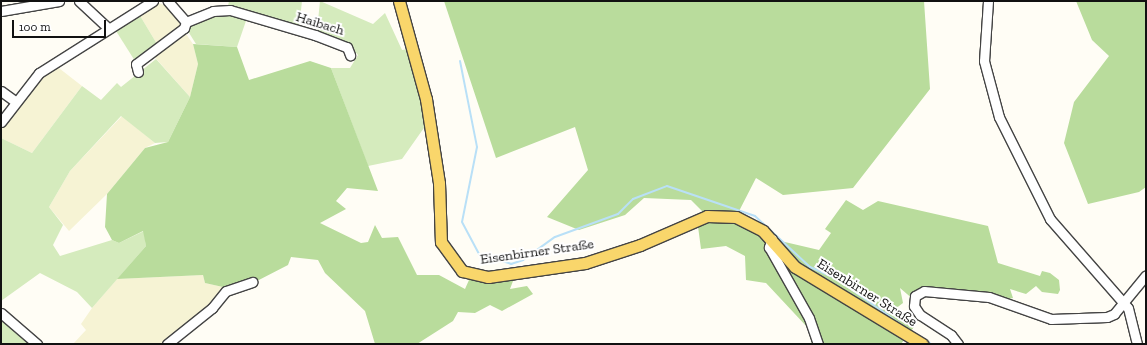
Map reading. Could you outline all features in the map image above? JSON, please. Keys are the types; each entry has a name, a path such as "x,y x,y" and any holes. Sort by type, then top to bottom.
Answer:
{"main road":[{"name":"Eisenbirner Straße","path":"399,1 426,100 439,183 441,242 462,271 488,277 585,263 640,245 707,216 736,217 756,226 772,239 796,267 922,344"}],"street":[{"path":"1,11 59,1"},
{"path":"79,1 108,28"},
{"path":"1,122 39,73 108,28 153,1"},
{"path":"168,1 186,22"},
{"path":"988,1 984,70 1001,123 1050,219 1123,301 1130,314 1137,344"},
{"name":"Haibach","path":"138,72 136,64 180,32 186,22 213,11 230,10 315,35 347,48 350,55"},
{"path":"1,91 15,102"},
{"path":"772,239 769,247 809,318 818,344"},
{"path":"958,344 952,335 920,315 914,306 915,296 924,291 989,297 1042,317 1060,319 1111,316 1146,275"},
{"path":"167,344 212,308 226,291 252,282"},
{"path":"1,313 38,344"}],"shaded area":[{"path":"155,2 170,7 181,20 181,26 157,44 139,14"},
{"path":"184,31 193,44 198,64 190,97 152,54"},
{"path":"55,65 82,86 32,153 1,138 1,126 32,83"},
{"path":"122,116 155,143 145,148 107,194 69,231 49,207 70,171"},
{"path":"203,275 205,283 223,287 210,307 163,344 73,344 86,330 81,324 92,308 117,279"}],"green space":[{"path":"229,1 302,1 299,28 228,6"},
{"path":"320,1 373,24 385,13 402,50 408,49 426,125 402,159 368,166 331,68 350,68 358,55 348,44 317,31"},
{"path":"444,1 924,1 930,89 853,188 783,195 756,178 736,217 772,239 819,250 831,233 825,229 846,200 863,210 878,201 988,226 998,263 1040,276 1042,271 1050,273 1059,280 1060,290 1058,294 1042,292 1036,286 1026,294 1010,289 1013,298 1003,300 932,292 914,300 900,288 903,303 895,309 914,327 901,344 812,344 808,328 766,283 746,280 745,256 726,246 701,249 697,219 707,216 691,200 644,198 625,215 579,230 547,217 588,170 575,127 496,158"},
{"path":"1076,1 1146,1 1146,187 1139,192 1088,204 1064,143 1074,102 1109,56 1092,40"},
{"path":"227,11 247,18 237,47 196,44 186,28 192,20"},
{"path":"139,14 157,44 135,61 116,31"},
{"path":"193,44 237,47 249,80 310,61 331,68 378,191 347,188 336,201 346,209 320,223 361,243 368,242 375,225 382,238 398,237 417,275 439,275 465,289 469,280 506,276 513,281 510,289 527,286 533,294 502,311 490,305 475,313 458,312 453,321 417,344 375,344 365,311 325,273 318,260 291,257 288,265 251,284 223,287 205,283 203,275 117,279 146,246 143,231 119,243 112,240 105,227 107,194 145,148 168,142 190,97 198,64"},
{"path":"156,59 190,97 168,142 155,143 121,116 70,171 49,207 63,225 53,245 60,256 112,240 119,243 144,231 146,246 92,308 77,292 40,273 1,301 1,138 32,153 82,86 101,100 117,83 121,87"},
{"path":"4,320 34,344 1,344 1,322"}],"waterway":[{"path":"460,61 477,147 462,222 479,254 511,264 523,260 555,237 618,214 633,199 667,186 755,216 810,267 837,279 906,328"},
{"path":"925,340 931,344"}]}
